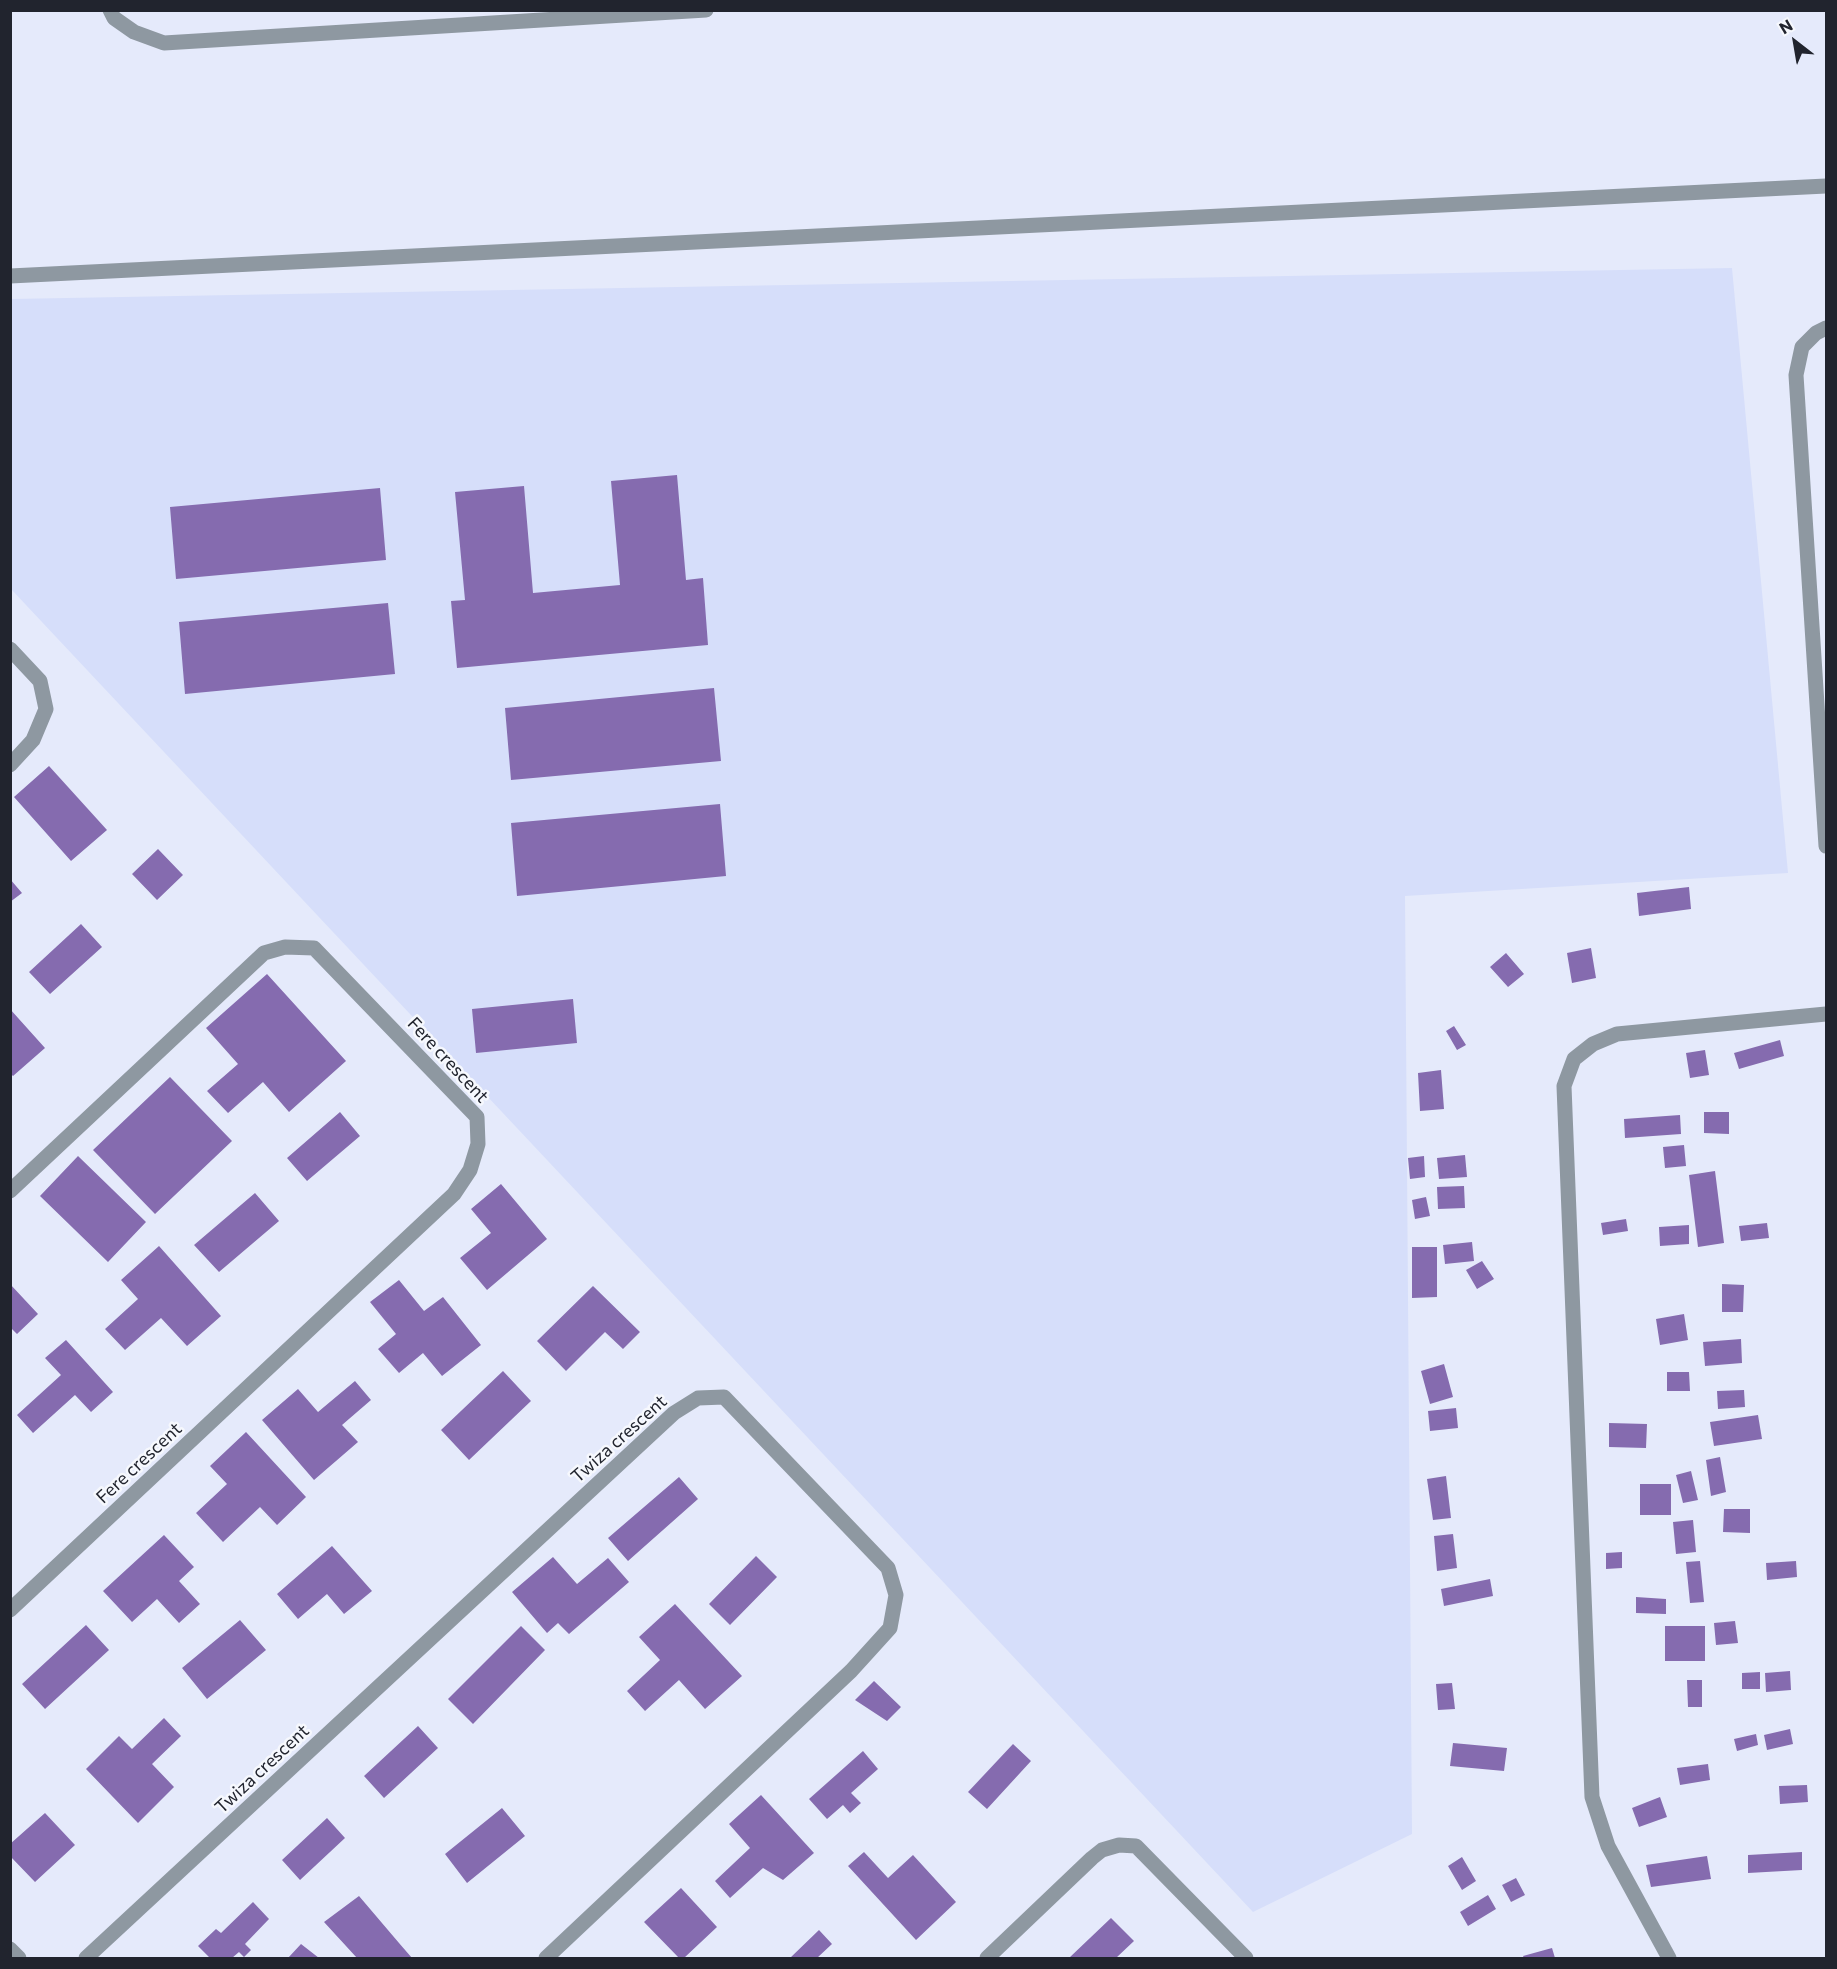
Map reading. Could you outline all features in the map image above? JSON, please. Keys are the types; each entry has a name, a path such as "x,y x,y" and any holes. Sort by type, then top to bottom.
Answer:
{"street":[{"path":"110,10 114,18 134,32 164,43 706,10"},
{"path":"10,276 1827,186"},
{"path":"1827,328 1816,333 1802,347 1796,375 1827,846"},
{"path":"10,649 40,681 46,709 33,740 10,765"},
{"name":"Fere crescent","path":"10,1191 264,953 285,947 314,948 477,1117 478,1144 470,1170 454,1194 10,1610"},
{"path":"1669,1959 1608,1846 1592,1797 1564,1086 1574,1059 1593,1044 1617,1034 1827,1014"},
{"name":"Twiza crescent","path":"86,1959 674,1413 698,1398 724,1397 888,1568 896,1595 890,1628 851,1671 546,1959"},
{"path":"987,1959 1092,1858 1102,1850 1119,1845 1136,1846 1246,1959"},
{"path":"10,1949 19,1959"}],"shaded area":[{"path":"1732,268 1788,873 1405,896 1412,1834 1253,1912 11,589 11,299"}],"building":[{"path":"677,475 686,580 703,578 708,645 457,668 451,601 465,600 455,492 524,486 533,593 620,585 611,481"},
{"path":"380,488 386,560 176,579 170,507"},
{"path":"388,603 395,674 185,694 179,622"},
{"path":"714,688 721,761 511,780 505,708"},
{"path":"49,766 107,830 71,861 14,797"},
{"path":"720,804 726,876 517,896 511,823"},
{"path":"158,849 183,875 157,900 132,874"},
{"path":"10,879 22,893 10,902"},
{"path":"1689,887 1691,909 1639,916 1637,893"},
{"path":"81,924 102,947 50,994 29,972"},
{"path":"1591,948 1596,978 1572,983 1567,953"},
{"path":"1506,953 1524,974 1508,987 1490,967"},
{"path":"267,974 346,1061 289,1112 263,1082 228,1113 207,1091 238,1064 206,1028"},
{"path":"573,999 577,1043 476,1053 472,1009"},
{"path":"10,1009 45,1048 13,1076 10,1073"},
{"path":"1454,1026 1466,1045 1457,1050 1446,1031"},
{"path":"1780,1040 1784,1056 1739,1069 1734,1053"},
{"path":"1705,1050 1709,1075 1690,1078 1686,1053"},
{"path":"1441,1070 1444,1109 1420,1111 1418,1073"},
{"path":"170,1077 232,1141 155,1214 93,1150"},
{"path":"340,1112 360,1136 307,1181 287,1158"},
{"path":"1704,1112 1729,1112 1729,1134 1704,1133"},
{"path":"1680,1115 1681,1134 1625,1138 1624,1119"},
{"path":"1684,1145 1686,1166 1665,1168 1663,1147"},
{"path":"1465,1155 1467,1177 1439,1179 1437,1158"},
{"path":"78,1156 146,1222 108,1262 40,1196"},
{"path":"1424,1156 1425,1177 1410,1179 1408,1158"},
{"path":"1715,1171 1724,1243 1698,1247 1689,1175"},
{"path":"501,1184 547,1239 487,1290 460,1258 491,1233 471,1209"},
{"path":"1464,1186 1465,1208 1438,1209 1437,1187"},
{"path":"255,1193 279,1221 219,1272 194,1245"},
{"path":"1426,1197 1430,1216 1415,1219 1412,1200"},
{"path":"1626,1219 1628,1231 1603,1235 1601,1223"},
{"path":"1767,1223 1769,1238 1741,1241 1739,1226"},
{"path":"1689,1225 1689,1244 1660,1246 1659,1227"},
{"path":"1472,1242 1474,1261 1445,1264 1443,1245"},
{"path":"159,1246 221,1316 187,1346 161,1318 125,1350 105,1329 138,1299 121,1280"},
{"path":"1412,1247 1437,1247 1437,1297 1412,1298"},
{"path":"1482,1261 1494,1279 1477,1289 1466,1270"},
{"path":"399,1280 424,1311 443,1297 481,1345 442,1376 423,1353 399,1373 378,1349 396,1334 370,1302"},
{"path":"10,1284 38,1314 17,1334 10,1327"},
{"path":"1722,1284 1744,1285 1743,1312 1722,1312"},
{"path":"593,1286 640,1332 623,1349 605,1332 566,1371 537,1341"},
{"path":"1684,1314 1688,1340 1660,1345 1656,1319"},
{"path":"1741,1339 1742,1363 1705,1366 1703,1342"},
{"path":"66,1340 113,1392 91,1412 75,1395 33,1433 17,1415 61,1375 45,1358"},
{"path":"1444,1364 1453,1397 1430,1404 1421,1371"},
{"path":"503,1371 531,1401 469,1460 441,1430"},
{"path":"1667,1372 1689,1372 1690,1391 1667,1391"},
{"path":"355,1381 371,1400 342,1425 358,1442 314,1480 262,1420 298,1389 318,1412"},
{"path":"1744,1390 1745,1407 1718,1409 1717,1391"},
{"path":"1456,1408 1458,1428 1430,1431 1428,1411"},
{"path":"1758,1415 1762,1439 1714,1446 1710,1422"},
{"path":"1609,1423 1647,1424 1646,1448 1609,1447"},
{"path":"246,1432 306,1497 277,1525 260,1507 223,1542 196,1513 227,1484 210,1466"},
{"path":"1720,1457 1726,1492 1711,1496 1706,1460"},
{"path":"1691,1471 1698,1500 1683,1503 1676,1475"},
{"path":"1446,1476 1451,1518 1433,1520 1427,1479"},
{"path":"679,1477 698,1499 628,1561 608,1538"},
{"path":"1640,1484 1671,1484 1671,1515 1640,1515"},
{"path":"1724,1509 1750,1509 1750,1533 1723,1532"},
{"path":"1693,1520 1696,1552 1676,1554 1673,1522"},
{"path":"1453,1534 1457,1568 1437,1571 1434,1536"},
{"path":"164,1535 194,1567 179,1581 200,1604 179,1623 157,1599 132,1622 103,1591"},
{"path":"332,1546 372,1591 344,1614 327,1594 298,1619 277,1594"},
{"path":"1622,1552 1622,1568 1606,1569 1606,1553"},
{"path":"756,1556 777,1577 730,1625 709,1604"},
{"path":"553,1557 577,1584 608,1558 629,1582 569,1634 558,1623 547,1633 512,1592"},
{"path":"1700,1561 1704,1602 1690,1603 1686,1562"},
{"path":"1796,1561 1797,1577 1767,1580 1766,1563"},
{"path":"1490,1579 1493,1596 1444,1606 1441,1589"},
{"path":"1636,1597 1666,1599 1666,1614 1636,1613"},
{"path":"675,1604 742,1676 705,1709 679,1680 645,1711 627,1691 660,1660 639,1637"},
{"path":"240,1620 266,1650 207,1699 182,1668"},
{"path":"1735,1621 1738,1643 1716,1645 1714,1623"},
{"path":"86,1625 109,1650 45,1709 22,1684"},
{"path":"521,1626 545,1650 473,1724 448,1699"},
{"path":"1665,1626 1705,1626 1705,1661 1665,1661"},
{"path":"1790,1671 1791,1690 1766,1692 1765,1673"},
{"path":"1760,1672 1760,1689 1742,1689 1742,1673"},
{"path":"1687,1680 1702,1680 1702,1707 1688,1707"},
{"path":"874,1681 901,1707 887,1721 855,1700"},
{"path":"1452,1683 1455,1709 1438,1710 1436,1684"},
{"path":"164,1718 181,1736 152,1764 174,1787 138,1823 86,1769 119,1736 132,1749"},
{"path":"418,1726 438,1748 384,1798 364,1776"},
{"path":"1790,1729 1793,1744 1767,1750 1764,1735"},
{"path":"1756,1734 1758,1745 1737,1751 1734,1739"},
{"path":"1453,1743 1507,1748 1504,1771 1450,1766"},
{"path":"1013,1744 1031,1761 987,1809 968,1792"},
{"path":"863,1751 878,1769 851,1793 861,1803 850,1813 843,1805 827,1819 809,1799"},
{"path":"1708,1764 1710,1780 1680,1785 1677,1768"},
{"path":"1807,1785 1808,1802 1780,1804 1779,1786"},
{"path":"761,1795 814,1853 783,1880 763,1868 730,1898 715,1881 750,1848 729,1824"},
{"path":"1660,1797 1667,1817 1639,1827 1632,1808"},
{"path":"502,1808 525,1836 467,1883 445,1854"},
{"path":"45,1813 75,1845 35,1882 10,1856 10,1844"},
{"path":"327,1818 345,1838 300,1880 282,1860"},
{"path":"864,1852 888,1878 913,1855 956,1902 916,1940 848,1866"},
{"path":"1802,1852 1802,1870 1748,1873 1748,1855"},
{"path":"1707,1856 1711,1879 1651,1887 1646,1865"},
{"path":"1462,1857 1476,1881 1462,1890 1448,1866"},
{"path":"1516,1878 1525,1895 1511,1902 1502,1885"},
{"path":"681,1888 717,1927 684,1958 679,1958 644,1922"},
{"path":"1488,1895 1496,1909 1468,1926 1460,1912"},
{"path":"359,1896 412,1958 357,1958 324,1922"},
{"path":"253,1902 269,1919 245,1944 251,1950 244,1957 239,1952 232,1958 210,1958 198,1946 216,1929 221,1933"},
{"path":"1111,1918 1134,1941 1116,1958 1069,1958"},
{"path":"819,1930 832,1944 817,1958 790,1958"},
{"path":"301,1944 319,1958 288,1958"},
{"path":"1552,1948 1555,1958 1524,1958 1523,1956"}]}
